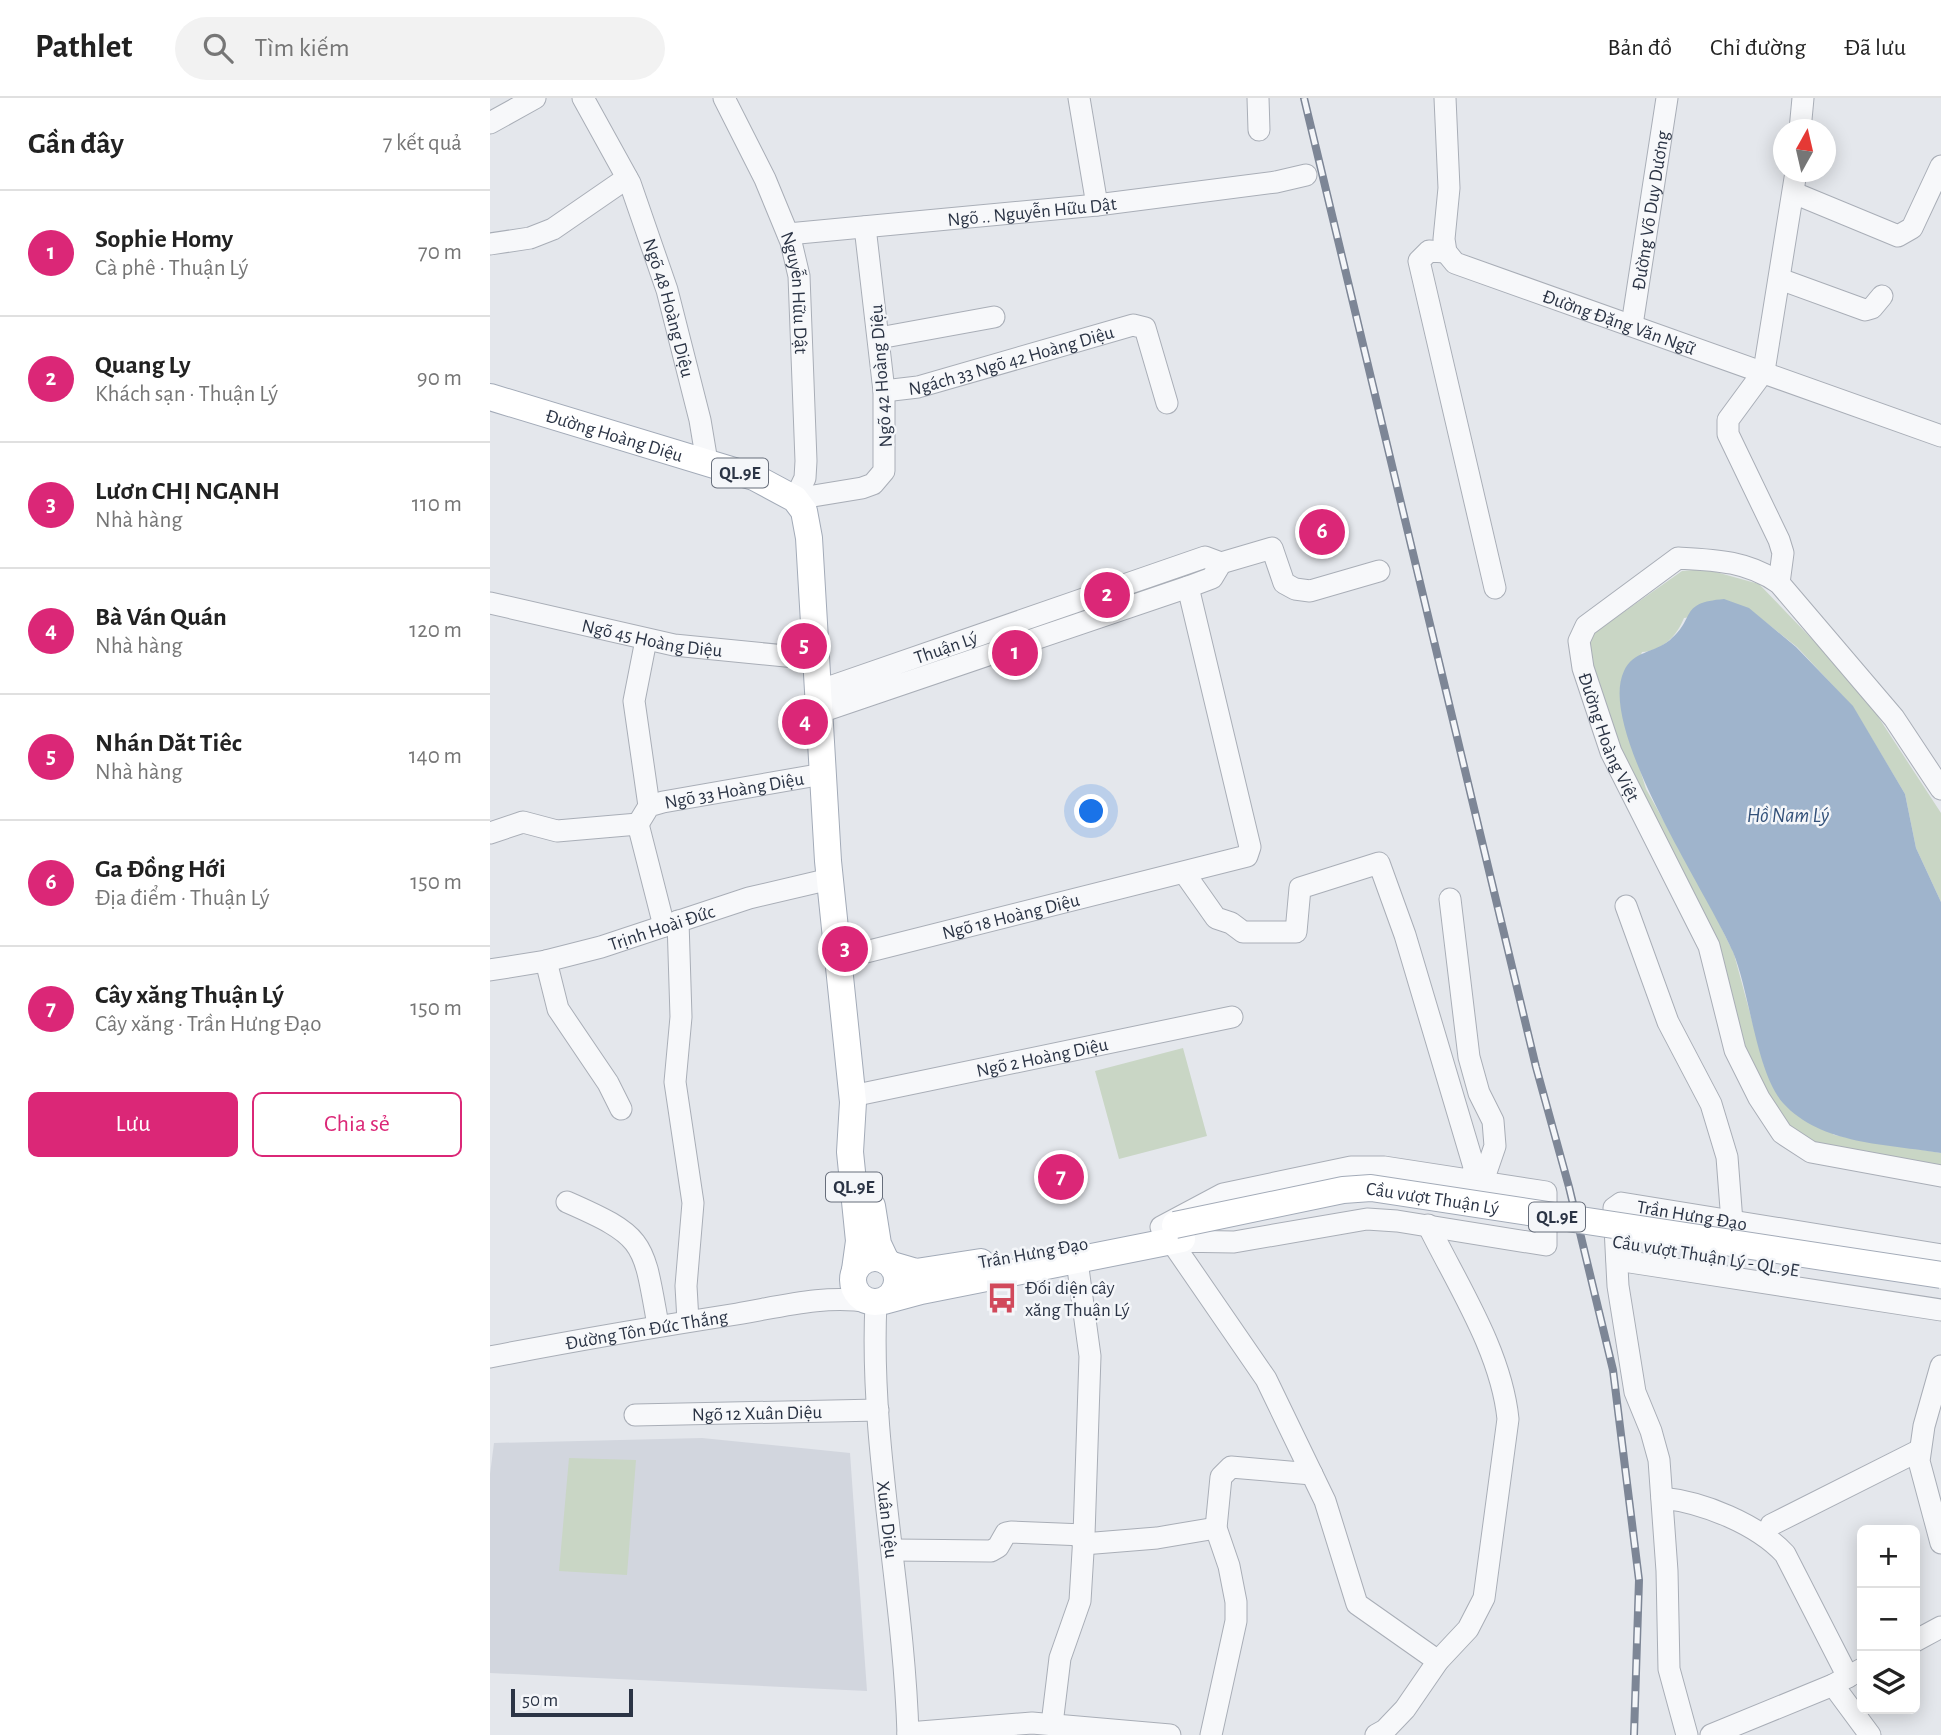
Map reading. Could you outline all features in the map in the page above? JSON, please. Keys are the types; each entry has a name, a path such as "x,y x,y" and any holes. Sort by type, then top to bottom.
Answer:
{"main road":[{"name":"Đường Hoàng Diệu","path":"490,397 754,477 795,499"},
{"name":"QL.9E","path":"795,499 807,519 830,879 853,1099 865,1151 878,1244 889,1263"},
{"name":"QL.9E","path":"853,1099 850,1152 859,1241 854,1274"},
{"name":"Cầu vượt Thuận Lý","path":"1172,1233 1343,1190 1371,1188 1941,1275"},
{"name":"Cầu vượt Thuận Lý - QL.9E","path":"1172,1233 1352,1202 1374,1203 1941,1292"},
{"name":"QL.9E","path":"877,1302 920,1291 1077,1261 1172,1233"},
{"name":"Trần Hưng Đạo","path":"889,1263 908,1271 929,1270 1172,1233"},
{"path":"872,1258 889,1263 897,1285 877,1302 857,1293 854,1274 872,1258"}],"street":[{"path":"490,123 535,98"},
{"name":"Ngõ 48 Hoàng Diệu","path":"583,98 627,178 667,290 681,337 706,462"},
{"name":"Nguyễn Hữu Dật","path":"724,98 788,234 799,276 804,478 795,499"},
{"path":"1079,98 1097,205"},
{"path":"1258,98 1259,130"},
{"path":"1445,98 1449,188 1446,252 1429,251 1419,261 1495,588"},
{"name":"Đường Võ Duy Dương","path":"1632,325 1667,98"},
{"path":"1801,119 1803,98"},
{"path":"1794,193 1898,236 1912,228 1941,166"},
{"name":"Ngõ .. Nguyễn Hữu Dật","path":"788,234 1097,205 1276,182 1306,175"},
{"path":"490,244 530,238 553,229 627,178"},
{"path":"1779,583 1783,553 1779,540 1728,434 1728,420 1764,371 1795,182"},
{"name":"Ngõ 42 Hoàng Diệu","path":"795,499 862,488 873,484 884,471 884,391 865,227"},
{"name":"Đường Đặng Văn Ngữ","path":"1446,252 1455,263 1941,436"},
{"path":"1780,279 1858,309 1872,308 1882,296"},
{"path":"879,338 994,317"},
{"name":"Ngách 33 Ngõ 42 Hoàng Diệu","path":"884,391 918,387 1133,326 1145,328 1167,402"},
{"path":"1221,563 1272,548 1284,583 1302,590 1379,571"},
{"name":"Thuận Lý","path":"1205,557 1221,563 1212,578 1188,587 819,701 1205,557"},
{"name":"Đường Hoàng Việt","path":"1941,789 1894,718 1779,583 1761,571 1731,561 1678,558 1586,626 1579,641 1583,668 1611,752 1709,946 1735,1050 1759,1098 1782,1133 1821,1154 1941,1176"},
{"name":"Ngõ 18 Hoàng Diệu","path":"838,959 1185,874 1247,856 1250,847 1188,587"},
{"name":"Ngõ 45 Hoàng Diệu","path":"490,603 674,645 816,659"},
{"path":"646,640 634,701 644,815 671,923 681,1017 675,1082 693,1203 686,1286 688,1321"},
{"name":"Ngõ 33 Hoàng Diệu","path":"490,833 523,822 557,831 644,815 823,774"},
{"path":"1185,874 1216,918 1231,923 1243,932 1296,932 1300,888 1379,863 1405,936 1478,1180"},
{"name":"Trịnh Hoài Đức","path":"490,970 546,961 601,947 749,898 830,879"},
{"path":"1450,899 1466,1044 1479,1093 1493,1121 1495,1146 1478,1180"},
{"path":"1626,906 1668,1023 1711,1104 1727,1157 1732,1222"},
{"path":"546,961 558,1009 589,1052 621,1109"},
{"name":"Ngõ 2 Hoàng Diệu","path":"853,1099 1232,1017"},
{"path":"1351,1167 1384,1167 1546,1192 1548,1244 1428,1225 1367,1219 1234,1242 1172,1233 1223,1194 1351,1167"},
{"path":"567,1202 613,1223 641,1248 658,1325"},
{"name":"Trần Hưng Đạo","path":"1616,1260 1613,1214 1617,1204 1941,1255"},
{"path":"1376,1735 1385,1730 1405,1709 1438,1661 1468,1629 1484,1598 1508,1419 1505,1390 1489,1349 1428,1225"},
{"path":"1172,1233 1266,1379 1331,1517 1357,1604 1438,1661"},
{"path":"1687,1735 1669,1669 1662,1497 1651,1431 1634,1392 1616,1260 1941,1310"},
{"path":"1052,1724 1060,1658 1080,1601 1084,1539 1090,1356 1077,1261"},
{"path":"803,1303 837,1292 854,1274"},
{"path":"803,1303 839,1299 877,1302"},
{"name":"Xuân Diệu","path":"877,1302 874,1367 894,1550 908,1734"},
{"name":"Đường Tôn Đức Thắng","path":"490,1357 658,1325 803,1303"},
{"path":"1941,1366 1920,1450 1923,1483 1941,1543"},
{"name":"Ngõ 12 Xuân Diệu","path":"635,1415 878,1410"},
{"path":"1771,1525 1920,1450"},
{"path":"1211,1735 1236,1620 1236,1602 1229,1566 1216,1528 1221,1477 1231,1468 1312,1474"},
{"path":"1662,1497 1705,1508 1772,1540 1785,1554 1848,1677 1870,1735"},
{"path":"894,1550 991,1552 998,1547 1006,1533 1084,1539 1157,1538 1216,1528"},
{"path":"1920,1638 1941,1627"},
{"path":"1711,1735 1848,1677"},
{"path":"908,1734 969,1726 1052,1724 1170,1735"}],"shaded area":[{"path":"702,1438 850,1453 867,1691 490,1673 490,1474 494,1443"}],"green space":[{"path":"1705,569 1759,584 1860,689 1941,813 1941,902 1916,848 1905,794 1853,707 1797,647 1749,609 1684,618 1677,631 1662,646 1642,652 1622,705 1646,789 1709,902 1734,954 1764,1065 1834,1135 1941,1153 1941,1167 1810,1144 1791,1133 1758,1085 1625,769 1591,665 1590,645 1594,633 1682,571"},
{"path":"1183,1048 1207,1136 1119,1159 1095,1071"},
{"path":"569,1458 636,1460 627,1575 559,1571"}],"water":[{"name":"Hồ Nam Lý","path":"1724,599 1749,608 1796,647 1853,706 1905,794 1916,848 1941,902 1941,1153 1836,1135 1799,1117 1783,1103 1766,1072 1733,952 1659,812 1640,770 1626,731 1620,697 1624,671 1638,656 1670,640 1694,608 1710,601"}],"railway":[{"path":"1304,98 1536,1067 1569,1187 1613,1370 1639,1580 1634,1735"}],"place":[{"name":"Ga Đồng Hới","path":"1322,532"},
{"name":"Quang Ly","path":"1107,595"},
{"name":"Nhán Dăt Tiêc","path":"804,646"},
{"name":"Sophie Homy","path":"1015,653"},
{"name":"Bà Ván Quán","path":"805,722"},
{"name":"Lươn CHỊ NGẠNH","path":"845,949"},
{"name":"Cây xăng Thuận Lý","path":"1061,1177"},
{"name":"Đối diện cây xăng Thuận Lý","path":"1002,1298"}]}
